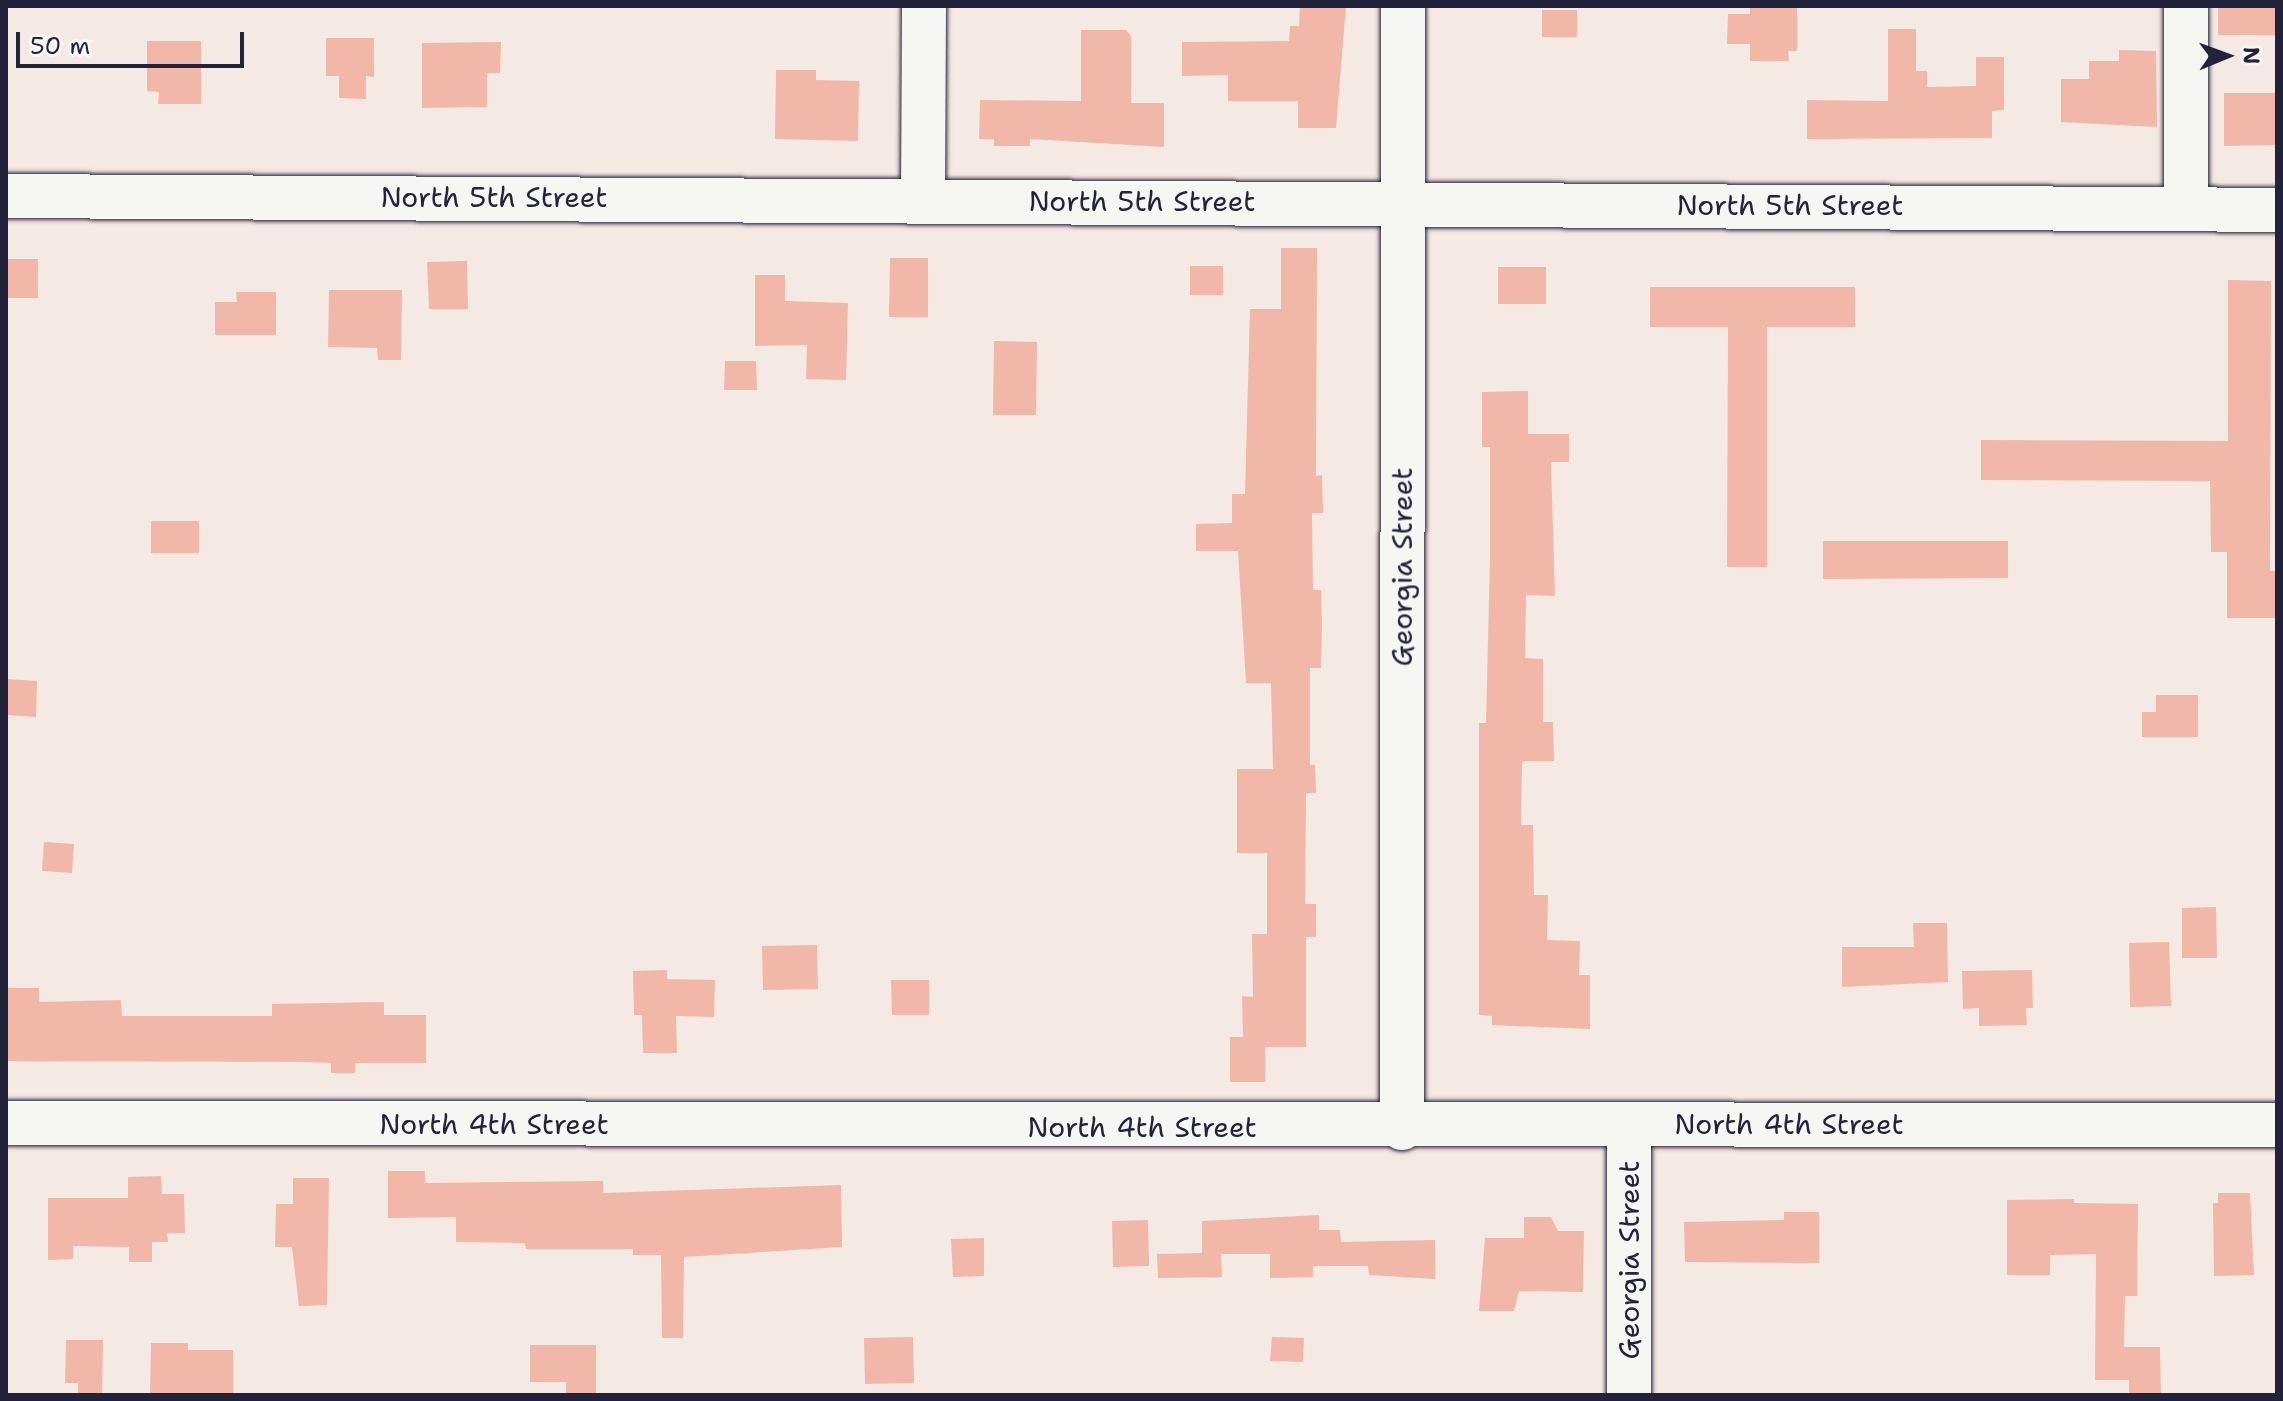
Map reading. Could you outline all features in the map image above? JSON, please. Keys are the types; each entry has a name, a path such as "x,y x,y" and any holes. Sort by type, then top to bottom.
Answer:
{"street":[{"path":"923,199 924,6"},
{"name":"Georgia Street","path":"1402,1128 1403,6"},
{"path":"2186,6 2186,209"},
{"name":"North 5th Street","path":"6,196 923,199 2277,210"},
{"name":"North 4th Street","path":"6,1123 1402,1128 2277,1125"},
{"name":"Georgia Street","path":"1629,1125 1629,1395"}],"building":[{"path":"1300,6 1346,6 1336,128 1298,128 1298,101 1228,101 1228,75 1182,76 1182,42 1289,41 1290,26 1299,26"},
{"path":"1750,6 1797,6 1797,51 1788,51 1789,61 1750,61 1750,44 1727,44 1728,14 1750,14"},
{"path":"2218,6 2277,6 2277,35 2218,35"},
{"path":"1542,10 1577,10 1577,37 1542,37"},
{"path":"1888,29 1916,29 1916,71 1927,71 1927,87 1976,86 1976,57 2004,57 2004,110 1992,111 1992,138 1807,139 1807,100 1888,101"},
{"path":"1081,30 1126,30 1131,36 1131,103 1164,103 1164,147 1030,139 1030,146 994,146 994,139 979,139 980,100 1081,101"},
{"path":"326,38 374,38 374,77 366,76 366,99 339,98 339,76 326,76"},
{"path":"147,41 201,41 201,104 158,104 159,92 147,91"},
{"path":"501,42 500,73 487,73 487,107 422,108 422,43"},
{"path":"2119,50 2156,51 2157,127 2061,122 2061,79 2089,79 2089,61 2119,61"},
{"path":"776,70 816,70 816,80 859,81 858,141 775,139"},
{"path":"2224,93 2277,93 2277,145 2224,146"},
{"path":"1281,248 1317,248 1316,476 1322,475 1323,513 1312,513 1313,590 1321,590 1322,624 1321,668 1310,668 1310,765 1315,765 1316,793 1306,793 1305,904 1316,904 1316,937 1306,937 1306,1047 1265,1047 1265,1082 1230,1082 1230,1037 1243,1037 1242,996 1253,997 1252,934 1267,934 1267,853 1237,853 1237,769 1273,769 1271,683 1246,683 1238,551 1196,551 1196,524 1232,523 1232,494 1245,494 1250,309 1281,309"},
{"path":"890,258 928,258 928,317 889,317"},
{"path":"6,259 38,259 38,298 6,298"},
{"path":"467,261 468,309 429,309 427,262"},
{"path":"1190,266 1223,266 1223,295 1190,295"},
{"path":"1498,267 1546,267 1546,304 1498,304"},
{"path":"755,275 785,275 785,301 848,303 846,380 806,379 807,345 755,346"},
{"path":"2228,280 2271,281 2270,571 2277,571 2277,618 2227,618 2227,552 2211,552 2210,481 1981,480 1981,440 2228,441"},
{"path":"1650,287 1855,287 1855,327 1767,327 1767,567 1727,567 1728,327 1650,327"},
{"path":"329,290 402,290 401,360 378,360 377,348 328,347"},
{"path":"236,292 276,292 276,335 215,335 215,302 237,302"},
{"path":"994,341 1037,342 1036,415 993,415"},
{"path":"725,361 756,361 757,390 724,390"},
{"path":"1528,391 1528,434 1569,434 1569,462 1551,462 1555,596 1526,595 1525,658 1543,659 1543,722 1553,722 1554,761 1522,761 1521,825 1533,825 1534,895 1548,895 1547,940 1580,941 1579,975 1590,975 1590,1029 1492,1025 1492,1016 1479,1015 1479,723 1486,723 1490,557 1490,447 1482,447 1482,392"},
{"path":"151,521 199,521 199,553 151,553"},
{"path":"1823,541 2008,541 2008,578 1823,579"},
{"path":"6,679 37,681 36,717 6,715"},
{"path":"2156,695 2198,695 2198,737 2142,737 2142,712 2156,712"},
{"path":"44,842 74,844 72,873 42,871"},
{"path":"2216,907 2217,958 2182,958 2182,908"},
{"path":"1913,923 1947,923 1948,982 1842,987 1842,947 1914,947"},
{"path":"2169,942 2171,1006 2130,1007 2129,943"},
{"path":"817,945 818,989 763,990 762,946"},
{"path":"667,970 667,979 715,980 714,1017 676,1016 677,1053 643,1053 642,1015 634,1015 633,971"},
{"path":"2032,970 2033,1008 2026,1008 2027,1025 1979,1026 1979,1008 1963,1009 1962,971"},
{"path":"891,980 929,980 929,1015 892,1015"},
{"path":"6,988 39,988 39,1002 121,1000 122,1016 272,1016 272,1004 384,1002 384,1015 426,1015 426,1063 355,1063 355,1073 331,1073 331,1063 308,1062 6,1061"},
{"path":"388,1171 425,1171 425,1183 603,1181 603,1193 841,1185 842,1247 684,1257 683,1338 662,1338 661,1255 633,1255 633,1249 526,1249 525,1243 456,1242 456,1217 388,1218"},
{"path":"161,1176 162,1194 184,1194 185,1233 167,1233 168,1242 152,1242 152,1262 129,1262 129,1247 73,1246 73,1259 48,1260 48,1198 128,1198 128,1177"},
{"path":"293,1178 329,1178 327,1305 299,1306 292,1247 275,1247 276,1204 293,1204"},
{"path":"2218,1193 2250,1193 2254,1275 2214,1276 2213,1203 2218,1203"},
{"path":"2074,1199 2074,1203 2138,1204 2137,1296 2125,1296 2124,1347 2160,1347 2161,1394 2129,1395 2129,1380 2095,1380 2096,1254 2050,1255 2050,1275 2007,1275 2007,1200"},
{"path":"1784,1212 1819,1212 1819,1263 1685,1262 1684,1222 1784,1220"},
{"path":"1319,1215 1319,1230 1340,1230 1341,1242 1435,1240 1435,1279 1369,1275 1368,1266 1313,1266 1313,1277 1270,1278 1270,1254 1221,1254 1222,1277 1158,1278 1157,1254 1202,1253 1202,1221"},
{"path":"1524,1217 1551,1217 1558,1231 1584,1231 1583,1292 1519,1291 1514,1311 1479,1311 1485,1238 1524,1238"},
{"path":"1148,1220 1149,1266 1113,1267 1112,1221"},
{"path":"984,1238 984,1276 953,1277 951,1239"},
{"path":"913,1337 914,1383 865,1384 864,1338"},
{"path":"1272,1337 1304,1338 1303,1362 1270,1361"},
{"path":"66,1340 103,1340 102,1395 78,1395 78,1383 65,1383"},
{"path":"151,1343 188,1343 188,1350 233,1350 233,1395 150,1395"},
{"path":"530,1345 596,1345 596,1395 566,1395 566,1382 530,1382"}]}
